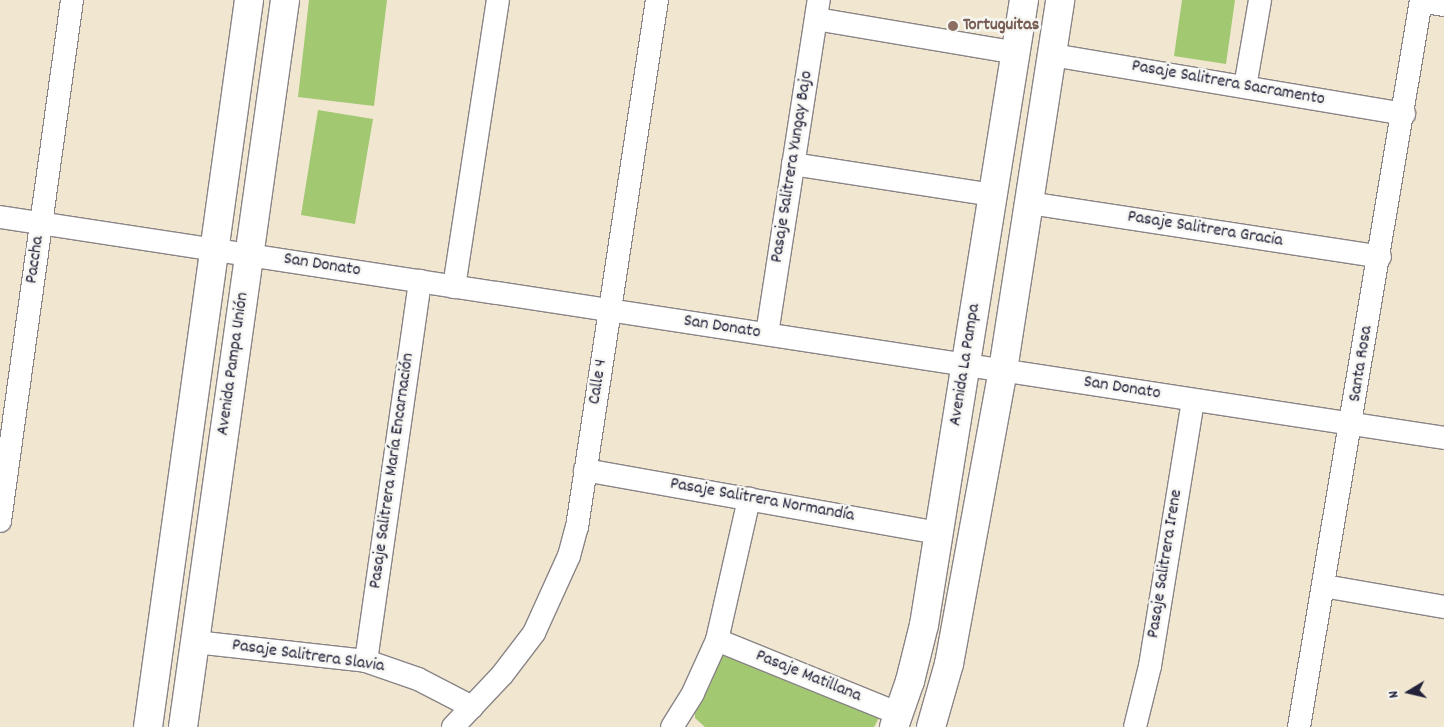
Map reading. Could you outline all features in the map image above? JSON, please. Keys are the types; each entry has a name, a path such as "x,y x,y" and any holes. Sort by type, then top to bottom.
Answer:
{"street":[{"name":"Paccha","path":"0,521 72,0"},
{"name":"Avenida Pampa Unión","path":"148,727 249,0"},
{"name":"Avenida Pampa Unión","path":"183,727 285,0"},
{"path":"454,287 498,0"},
{"name":"Calle 4","path":"453,727 519,655 547,610 569,556 585,470 657,0"},
{"name":"Avenida La Pampa","path":"896,720 917,654 939,533 1024,0"},
{"name":"Avenida La Pampa","path":"931,727 949,664 1003,370 1060,0"},
{"path":"1245,87 1260,0"},
{"path":"1421,0 1444,5"},
{"name":"Santa Rosa","path":"1300,727 1404,114 1421,0"},
{"path":"817,9 1016,52"},
{"name":"Pasaje Salitrera Yungay Bajo","path":"767,334 817,9"},
{"name":"Pasaje Salitrera Sacramento","path":"1052,55 1404,114"},
{"path":"793,164 993,195"},
{"name":"Pasaje Salitrera Gracia","path":"1029,202 1380,257"},
{"name":"San Donato","path":"0,217 1444,438"},
{"name":"Pasaje Salitrera María Encarnación","path":"366,661 420,281"},
{"name":"Pasaje Salitrera Irene","path":"1135,727 1150,666 1193,400"},
{"name":"Pasaje Salitrera Normandía","path":"585,470 939,533"},
{"path":"681,724 717,640 749,499"},
{"path":"1324,586 1444,607"},
{"name":"Pasaje Matillana","path":"717,640 896,720"},
{"name":"Pasaje Salitrera Slavia","path":"195,642 366,661 418,678 472,707"}],"green space":[{"path":"309,0 387,0 374,106 298,97"},
{"path":"1182,0 1235,0 1226,64 1174,56"},
{"path":"318,110 373,119 355,224 301,215"},
{"path":"725,653 880,716 874,727 705,727 695,718 695,703 718,656"}],"place":[{"name":"Tortuguitas","path":"953,26"}]}
